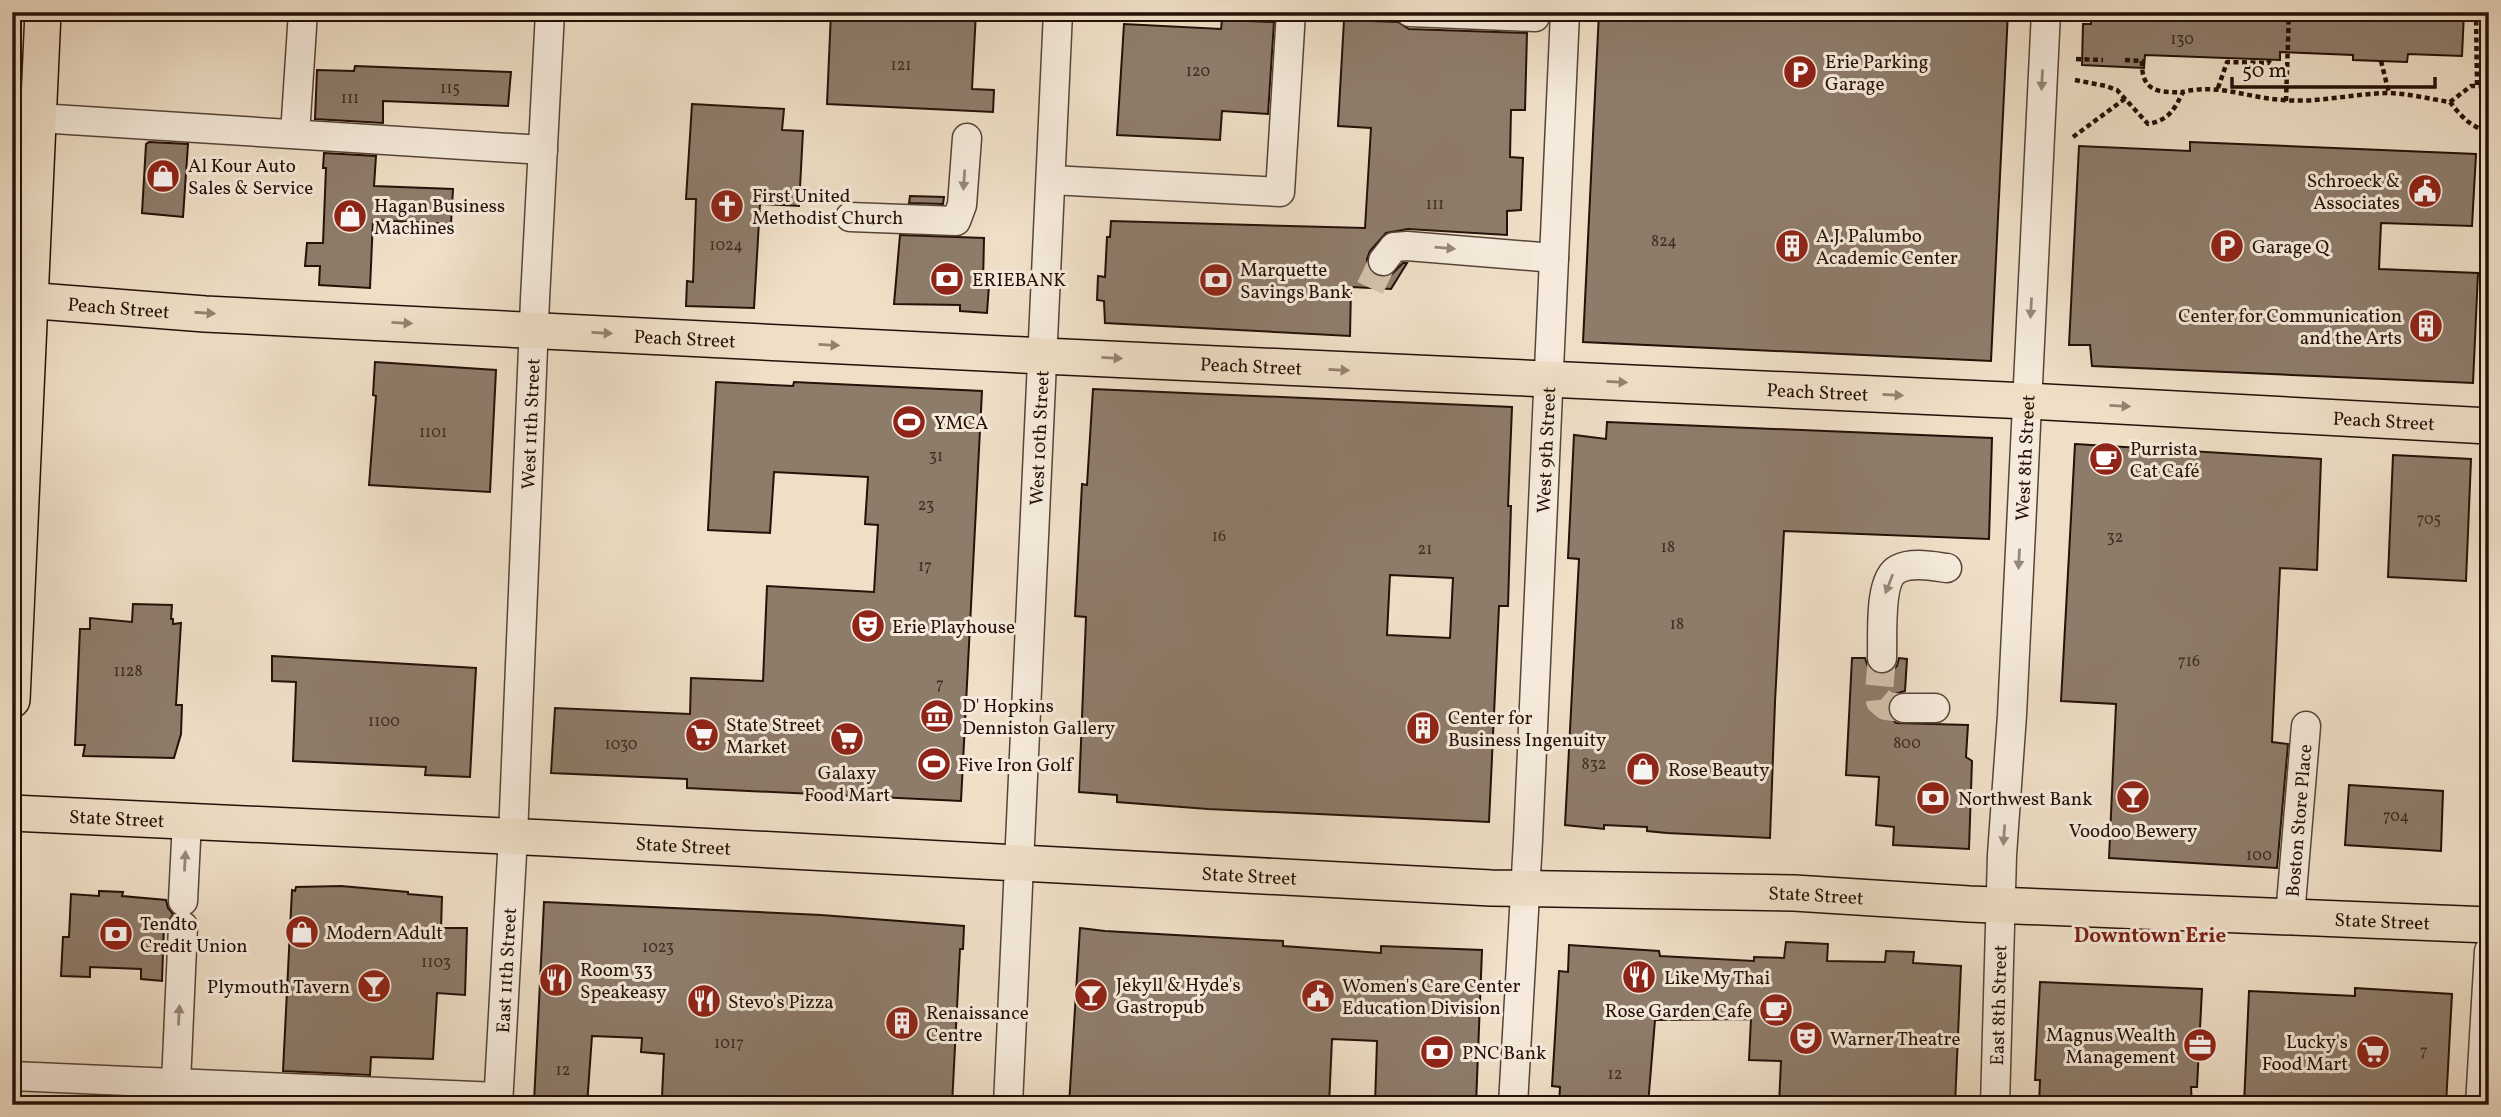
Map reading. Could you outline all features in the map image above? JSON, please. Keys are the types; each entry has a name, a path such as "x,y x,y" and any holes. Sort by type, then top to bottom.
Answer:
{"main road":[{"path":"12,700 21,299 30,108 43,12"},
{"name":"Peach Street","path":"21,299 205,314 2026,401 2489,426"},
{"name":"State Street","path":"12,813 1525,888 1794,893 2002,905 2489,925"}],"street":[{"path":"295,134 303,12"},
{"name":"West 11th Street","path":"513,836 550,12"},
{"name":"West 10th Street","path":"1007,1105 1058,12"},
{"path":"1051,180 1280,192 1291,12"},
{"path":"1410,12 1535,17"},
{"name":"West 9th Street","path":"1513,1105 1565,12"},
{"name":"West 8th Street","path":"2002,905 2002,855 2012,715 2046,12"},
{"path":"30,108 295,134 543,150"},
{"path":"850,217 956,221 962,205 967,138"},
{"path":"1383,261 1394,247 1407,246 1554,258"},
{"path":"1882,658 1885,585 1893,573 1910,566 1947,568"},
{"path":"1903,708 1935,708"},
{"name":"Boston Store Place","path":"2290,916 2306,726"},
{"path":"176,1083 187,821"},
{"name":"East 11th Street","path":"498,1101 513,836"},
{"name":"East 8th Street","path":"1995,1105 2002,905"},
{"path":"2480,1105 2489,951"},
{"path":"12,1076 498,1101"}],"path":[{"path":"2286,101 2289,12"},
{"path":"2476,12 2477,86"},
{"path":"2076,59 2103,60"},
{"path":"2125,60 2142,61 2141,71 2147,85 2156,91 2183,92 2218,88 2286,101 2389,93 2450,102 2460,115 2477,129 2489,131"},
{"path":"2218,88 2227,62 2268,63 2270,60"},
{"path":"2381,61 2389,93"},
{"path":"2075,80 2106,86 2126,99 2148,124 2162,121 2174,111 2183,92"},
{"path":"2450,102 2471,86 2489,86"},
{"path":"2073,137 2126,99"}],"building":[{"path":"831,12 976,12 972,89 994,90 993,112 827,104"},
{"name":"A.J. Palumbo Academic Center","path":"1599,12 2008,12 1991,361 1583,342"},
{"path":"2091,12 2464,12 2462,56 2408,54 2407,62 2353,60 2353,55 2280,52 2280,60 2145,55 2144,68 2082,65 2083,24 2091,24"},
{"path":"1222,20 1274,22 1268,114 1222,111 1220,140 1117,135 1124,24 1221,29"},
{"path":"1344,20 1398,22 1409,29 1527,33 1525,110 1511,110 1510,157 1523,158 1521,210 1507,211 1507,235 1408,229 1386,233 1370,251 1368,268 1380,277 1389,277 1403,263 1407,263 1391,289 1351,287 1350,336 1105,323 1104,301 1097,300 1098,276 1105,277 1107,237 1110,237 1111,221 1365,228 1371,128 1338,126"},
{"path":"355,66 511,72 508,106 383,101 383,123 315,119 317,70 354,71"},
{"path":"692,104 784,109 782,130 803,131 799,206 760,204 754,308 686,306 687,281 693,282 696,199 686,199"},
{"name":"Garage Q","path":"2190,142 2476,154 2472,226 2381,223 2379,269 2478,273 2473,383 2092,366 2090,345 2069,345 2079,146 2190,151"},
{"path":"146,144 188,144 183,217 142,213"},
{"path":"324,153 376,156 374,186 453,189 451,224 373,220 370,288 319,285 320,266 305,266 307,243 323,243 326,168 323,168"},
{"path":"910,196 944,197 943,204 909,203"},
{"path":"900,235 984,238 983,284 989,285 987,313 960,311 960,305 894,304"},
{"path":"375,362 496,370 490,492 369,485 376,396 373,395"},
{"path":"716,382 793,386 794,382 982,391 961,801 687,788 687,779 551,773 555,708 690,714 691,678 763,681 767,586 874,592 878,525 865,524 868,477 774,472 770,533 708,530"},
{"path":"1093,389 1512,407 1508,606 1499,606 1489,822 1208,809 1117,802 1117,795 1079,792 1086,617 1075,616 1082,484 1087,485","holes":["1390,575 1453,578 1450,638 1387,635"]},
{"path":"1607,422 1992,438 1989,539 1784,531 1770,838 1667,833 1647,831 1647,827 1604,825 1604,829 1565,825 1579,559 1568,558 1574,435 1606,439"},
{"path":"2075,444 2321,459 2317,570 2280,568 2272,742 2288,744 2277,868 2109,858 2116,704 2061,701"},
{"path":"2393,455 2471,459 2466,581 2388,577"},
{"path":"133,604 172,605 173,624 181,623 176,705 182,705 181,734 174,758 83,756 85,745 75,745 80,629 90,629 90,618 132,622"},
{"path":"272,656 476,668 470,777 425,775 426,767 293,761 296,682 272,681"},
{"path":"1852,658 1865,658 1868,667 1881,675 1891,672 1897,666 1899,658 1907,659 1905,691 1895,694 1887,707 1889,716 1896,723 1968,725 1966,757 1972,761 1969,849 1893,845 1894,827 1876,825 1879,777 1846,775"},
{"path":"2349,785 2443,791 2441,851 2345,845"},
{"path":"341,886 442,897 441,928 467,928 465,995 437,993 433,1059 371,1057 370,1075 283,1071 292,890 295,891 296,887"},
{"path":"99,891 123,892 122,896 166,900 173,914 164,925 162,981 141,979 141,969 90,967 90,977 61,976 63,937 69,937 71,894 99,896"},
{"path":"544,902 821,915 964,926 963,949 960,949 952,1105 769,1105 769,1101 662,1097 664,1054 641,1052 642,1038 592,1036 587,1105 534,1102"},
{"path":"1080,928 1283,941 1283,946 1381,953 1381,946 1482,950 1476,1105 1375,1105 1377,1041 1332,1039 1329,1105 1069,1105"},
{"path":"1786,942 1828,944 1827,961 1885,962 1886,951 1914,952 1913,963 1961,966 1955,1105 1779,1105 1781,1061 1749,1060 1751,1019 1655,1020 1648,1105 1559,1105 1560,1087 1552,1086 1559,971 1568,972 1569,945 1659,951 1660,956 1754,961 1754,957 1784,958"},
{"path":"2040,982 2202,989 2197,1087 2191,1087 2192,1105 2039,1105 2040,1080 2035,1080"},
{"path":"2355,988 2452,994 2446,1105 2244,1105 2249,991 2355,996"}],"tunnel":[{"path":"1370,288 1383,261"},
{"path":"1882,658 1880,701 1886,706 1904,708"}],"place":[{"name":"Erie Parking Garage","path":"1800,72"},
{"name":"Al Kour Auto Sales & Service","path":"163,176"},
{"name":"Schroeck & Associates","path":"2425,191"},
{"name":"First United Methodist Church","path":"727,206"},
{"name":"Hagan Business Machines","path":"350,216"},
{"name":"A.J. Palumbo Academic Center","path":"1792,246"},
{"name":"Garage Q","path":"2227,246"},
{"name":"ERIEBANK","path":"947,279"},
{"name":"Marquette Savings Bank","path":"1216,280"},
{"name":"Center for Communication and the Arts","path":"2426,326"},
{"name":"YMCA","path":"909,422"},
{"name":"Purrista Cat Café","path":"2106,459"},
{"name":"Erie Playhouse","path":"868,626"},
{"name":"D' Hopkins Denniston Gallery","path":"937,716"},
{"name":"Center for Business Ingenuity","path":"1423,728"},
{"name":"State Street Market","path":"702,735"},
{"name":"Galaxy Food Mart","path":"847,739"},
{"name":"Five Iron Golf","path":"934,764"},
{"name":"Rose Beauty","path":"1643,769"},
{"name":"Voodoo Bewery","path":"2133,797"},
{"name":"Northwest Bank","path":"1933,798"},
{"name":"Modern Adult","path":"302,932"},
{"name":"Tendto Credit Union","path":"116,934"},
{"name":"Like My Thai","path":"1639,977"},
{"name":"Room 33 Speakeasy","path":"556,980"},
{"name":"Plymouth Tavern","path":"374,986"},
{"name":"Jekyll & Hyde's Gastropub","path":"1091,995"},
{"name":"Women's Care Center Education Division","path":"1318,996"},
{"name":"Stevo's Pizza","path":"704,1001"},
{"name":"Rose Garden Cafe","path":"1776,1010"},
{"name":"Renaissance Centre","path":"902,1023"},
{"name":"Warner Theatre","path":"1806,1038"},
{"name":"Magnus Wealth Management","path":"2200,1045"},
{"name":"PNC Bank","path":"1437,1052"},
{"name":"Lucky's Food Mart","path":"2373,1052"}],"district":[{"name":"Downtown Erie","path":"2150,935"}]}
